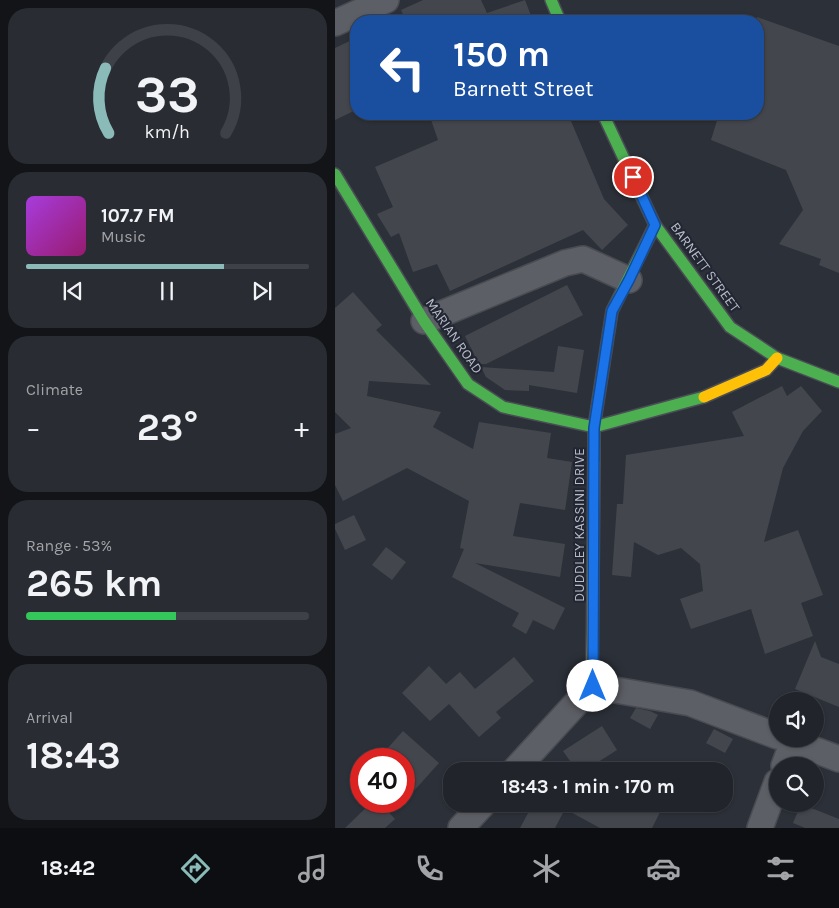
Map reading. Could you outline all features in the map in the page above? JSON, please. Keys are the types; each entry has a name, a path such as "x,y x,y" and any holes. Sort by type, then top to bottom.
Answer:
{"street":[{"path":"353,15 386,0"},
{"path":"551,0 557,15"},
{"path":"335,23 350,16"},
{"name":"BARNETT STREET","path":"606,120 655,225 730,327 777,358 839,382"},
{"name":"MARIAN ROAD","path":"335,174 424,321 468,384 503,407 594,428 699,398 766,370 777,358"},
{"name":"DUDDLEY KASSINI DRIVE","path":"593,686 594,428 612,311 655,225"},
{"path":"424,321 565,264 583,259 629,280"},
{"path":"521,762 593,686 690,703 769,733"},
{"path":"807,747 839,759"},
{"path":"760,828 769,804"},
{"path":"461,828 476,812"}],"building":[{"path":"423,0 481,0 487,13 525,0 531,15 403,15 401,10"},
{"path":"764,19 839,46 839,273 819,265 821,259 779,244 803,210 786,170 711,140 717,120 764,120"},
{"path":"350,41 350,113 335,120 335,48"},
{"path":"431,120 571,120 604,199 628,225 602,250 583,230 450,291 437,264 413,272 399,233 391,237 377,214 393,207 375,167 438,140"},
{"path":"567,285 583,315 486,364 479,364 465,336"},
{"path":"353,292 382,325 376,330 431,385 369,381 367,396 441,412 433,427 473,449 479,422 551,433 547,458 572,462 565,510 520,503 513,536 565,544 560,577 475,563 565,608 554,630 533,620 526,634 512,626 519,613 452,577 464,549 460,548 469,501 407,468 343,501 335,485 335,434 351,428 335,412 335,308"},
{"path":"558,346 584,350 577,393 529,385 529,391 505,390 486,377 481,367 554,372"},
{"path":"782,386 787,396 801,386 822,411 803,431 783,468 764,542 798,530 823,595 801,603 813,636 765,654 751,609 691,629 680,599 703,591 700,564 681,548 658,555 634,542 631,577 612,575 617,504 623,504 626,455 744,436 732,412"},
{"path":"354,515 366,540 345,550 335,529 335,524"},
{"path":"386,547 406,562 392,580 372,565"},
{"path":"815,641 821,657 839,664 839,707 824,701 824,692 802,692 795,689"},
{"path":"514,657 534,681 496,712 501,718 479,737 449,704 430,721 402,693 429,666 446,684 460,672 475,689"},
{"path":"636,708 658,715 650,729 630,718"},
{"path":"602,726 617,750 598,762 571,762 563,751"},
{"path":"714,729 733,739 725,753 706,743"},
{"path":"403,731 439,763 415,790 415,748 388,748"},
{"path":"529,812 563,812 555,828 520,828"},
{"path":"571,812 660,812 652,828 600,828"},
{"path":"798,812 821,812 839,819 839,828 805,828 793,823"},
{"path":"361,813 389,813 395,819 385,828 345,828"}],"traffic: fast":[{"path":"551,0 557,15"},
{"path":"606,120 655,225 730,327 777,358 839,382"},
{"path":"335,174 424,321 468,384 503,407 594,427 704,397"},
{"path":"594,463 594,427 612,311 655,225"}],"traffic: slow":[{"path":"704,397 766,370 777,358"},
{"path":"592,686 594,463"}],"route":[{"path":"593,686 594,428 612,311 655,225 633,177"}]}
